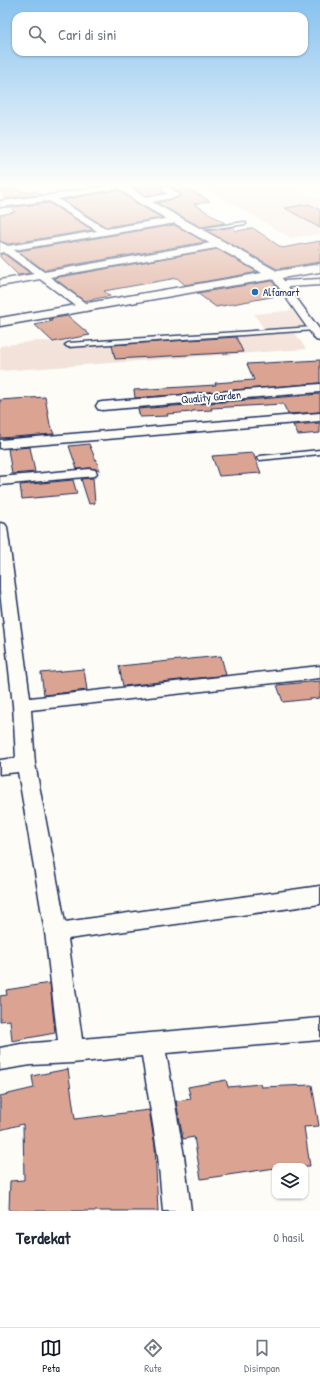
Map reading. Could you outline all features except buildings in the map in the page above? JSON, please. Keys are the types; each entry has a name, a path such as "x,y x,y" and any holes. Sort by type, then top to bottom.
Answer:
{"main road":[{"path":"217,242 278,279"},
{"path":"0,322 84,307 278,279 320,268"}],"street":[{"path":"2,248 43,242"},
{"path":"0,283 222,244"},
{"path":"2,248 84,307"},
{"path":"278,279 320,282"},
{"path":"278,279 306,316 320,338"},
{"path":"306,316 320,316"},
{"name":"Quality Garden","path":"102,406 320,388"},
{"path":"0,444 320,417"},
{"path":"0,481 90,473"},
{"path":"0,527 5,599 22,705 26,764 56,932 72,1052"},
{"path":"22,705 320,672"},
{"path":"0,767 26,764"},
{"path":"56,932 320,895"},
{"path":"0,1059 26,1054 72,1052 152,1043 320,1029"},
{"path":"152,1043 171,1156 177,1211"}],"lane":[{"path":"68,345 313,329"},
{"path":"260,458 320,452"}],"shaded area":[{"path":"296,310 308,328 292,329 306,349 0,371 0,346 35,341 79,342 264,329 254,314"}],"place":[{"name":"Alfamart","path":"255,292"}]}
